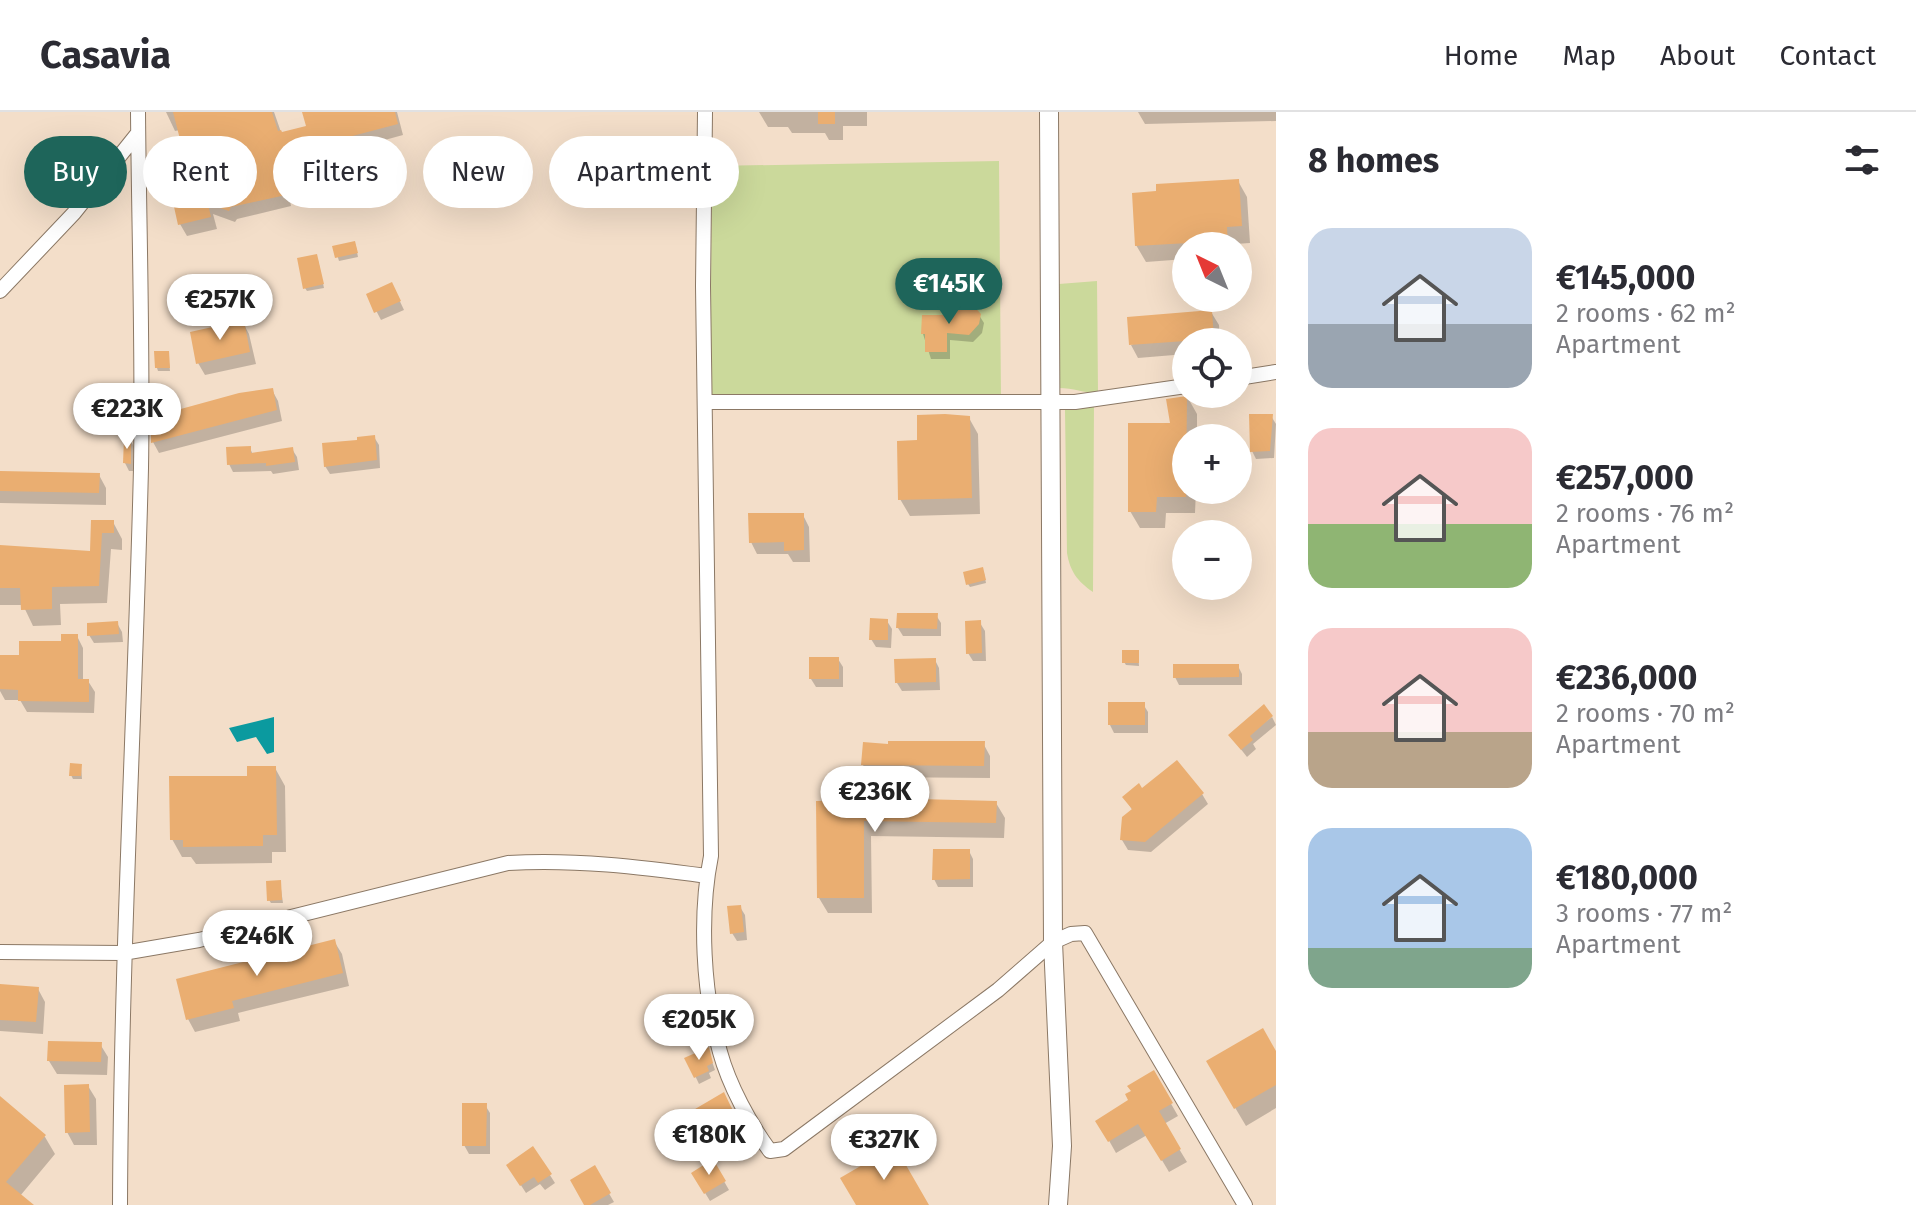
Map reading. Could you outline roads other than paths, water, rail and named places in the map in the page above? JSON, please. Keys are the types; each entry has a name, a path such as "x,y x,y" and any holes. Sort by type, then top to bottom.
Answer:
{"street":[{"path":"120,1205 123,953 141,467 138,112"},
{"path":"705,112 703,286 711,856 704,907 708,977 720,1054 753,1128 770,1151 784,1149 998,990 1053,942 1071,934 1085,933 1245,1205"},
{"path":"1049,112 1053,942 1062,1146 1058,1205"},
{"path":"0,291 74,213 138,133"},
{"path":"1252,376 1276,372"},
{"path":"707,402 1050,403 1094,401 1172,388"},
{"path":"0,952 123,953 199,940 508,863 547,860 615,864 707,876"}],"water":[{"path":"274,717 274,752 267,754 256,737 237,742 229,728"}]}
